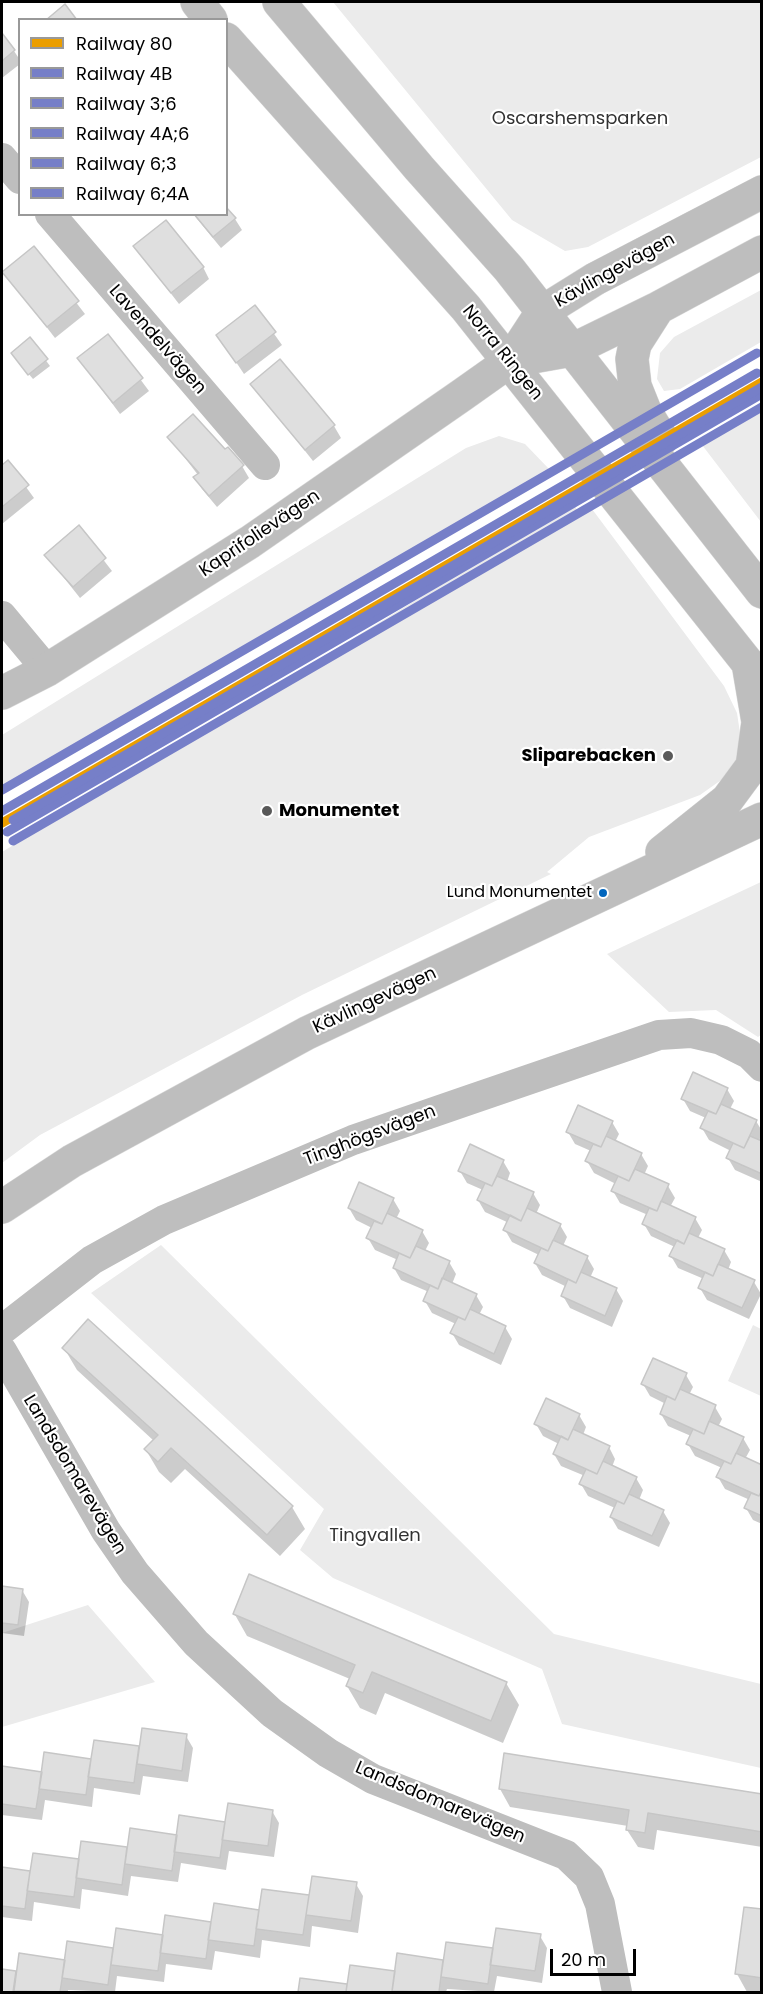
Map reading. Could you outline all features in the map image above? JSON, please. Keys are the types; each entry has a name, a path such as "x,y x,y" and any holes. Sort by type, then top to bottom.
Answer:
{"main road":[{"path":"197,2 209,18"},
{"path":"279,2 542,312 720,542 762,592"},
{"name":"Norra Ringen","path":"228,41 510,361 755,672"},
{"name":"Kävlingevägen","path":"510,361 542,312 595,279 762,192"},
{"path":"510,361 572,350 658,308 762,252"},
{"path":"658,308 635,344 632,358 635,386 645,411 690,483 720,542"},
{"name":"Kaprifolievägen","path":"2,693 47,670 250,542 510,361"},
{"path":"621,885 727,800 752,766 758,722 755,672"},
{"name":"Kävlingevägen","path":"2,1207 72,1161 307,1033 762,819"}],"street":[{"path":"2,158 18,177"},
{"name":"Lavendelvägen","path":"52,216 265,465"},
{"path":"2,616 47,670"},
{"name":"Tinghögsvägen","path":"2,1330 92,1260 164,1220 353,1140 458,1103 659,1035 692,1033 721,1040 749,1054 762,1067"},
{"name":"Landsdomarevägen","path":"2,1352 106,1531 135,1573 196,1644 273,1713 328,1753 373,1779 566,1855 589,1877 600,1904 617,1992"}],"green space":[{"name":"Oscarshemsparken","path":"333,2 761,2 761,157 588,247 565,251 512,220"},
{"path":"761,290 761,342 680,389 664,391 657,379 660,353 674,337"},
{"path":"761,406 761,522 699,441"},
{"path":"499,436 525,444 550,470 2,787 2,735 466,448"},
{"path":"574,504 580,516 592,509 724,686 737,713 740,733 736,760 724,778 700,795 589,837 547,872 551,874 302,995 40,1135 2,1163 2,852"},
{"path":"761,882 762,1034 758,1037 716,1010 669,1012 607,954"},
{"name":"Tingvallen","path":"161,1245 554,1634 761,1684 761,1768 562,1724 542,1669 333,1578 300,1550 324,1509 91,1293"},
{"path":"753,1325 761,1329 761,1396 728,1381"},
{"path":"88,1605 155,1682 2,1727 2,1633"}],"building":[{"path":"65,4 76,18 48,18"},
{"path":"2,33 15,50 2,61"},
{"path":"228,209 236,218 213,237 196,216 228,216"},
{"path":"166,220 204,267 171,293 133,246"},
{"path":"34,246 79,301 47,327 2,272"},
{"path":"255,305 276,332 236,363 216,335"},
{"path":"108,334 143,378 113,403 77,358"},
{"path":"30,337 48,359 28,375 11,353"},
{"path":"280,359 335,425 305,450 250,384"},
{"path":"193,414 225,449 228,447 244,465 209,496 193,477 199,473 167,437"},
{"path":"8,460 29,485 2,507 2,465"},
{"path":"79,525 106,558 73,587 44,555"},
{"path":"693,1072 728,1088 716,1114 681,1099"},
{"path":"721,1104 757,1120 744,1148 700,1128 708,1111 716,1114"},
{"path":"578,1105 613,1121 601,1147 566,1132"},
{"path":"606,1136 642,1153 629,1181 585,1161 593,1144 601,1147"},
{"path":"750,1136 762,1141 762,1174 726,1158 733,1143 744,1148"},
{"path":"470,1144 504,1160 492,1186 458,1171"},
{"path":"635,1169 669,1184 657,1211 611,1191 618,1176 629,1181"},
{"path":"497,1176 534,1192 521,1221 477,1200 485,1183 492,1186"},
{"path":"359,1182 394,1198 382,1224 348,1208"},
{"path":"661,1201 696,1217 684,1244 642,1224 649,1208 657,1211"},
{"path":"527,1208 561,1224 548,1251 503,1230 510,1215 521,1221"},
{"path":"387,1213 423,1230 410,1258 366,1238 374,1221 382,1224"},
{"path":"689,1233 725,1249 713,1276 669,1256 677,1240 684,1244"},
{"path":"553,1240 588,1256 576,1283 534,1263 541,1248 548,1251"},
{"path":"416,1246 450,1261 438,1289 393,1268 399,1253 410,1258"},
{"path":"718,1264 755,1280 742,1308 698,1288 705,1272 713,1276"},
{"path":"581,1272 617,1288 605,1316 561,1296 568,1279 576,1283"},
{"path":"442,1278 477,1294 465,1320 423,1301 430,1285 438,1289"},
{"path":"470,1309 506,1326 494,1354 450,1333 458,1317 465,1320"},
{"path":"88,1319 293,1506 267,1535 171,1448 158,1462 144,1449 158,1435 62,1348"},
{"path":"653,1358 687,1373 675,1400 641,1384"},
{"path":"680,1389 716,1405 704,1434 660,1414 667,1396 675,1400"},
{"path":"546,1398 580,1414 568,1440 534,1424"},
{"path":"709,1421 744,1437 731,1464 686,1444 693,1429 704,1434"},
{"path":"573,1429 610,1446 597,1474 553,1454 561,1436 568,1440"},
{"path":"736,1453 762,1465 762,1490 759,1496 716,1477 724,1461 731,1464"},
{"path":"603,1461 637,1477 624,1504 579,1484 586,1469 597,1474"},
{"path":"762,1490 762,1516 744,1508 751,1493 759,1496"},
{"path":"629,1494 664,1510 652,1536 610,1517 617,1501 624,1504"},
{"path":"249,1574 507,1682 491,1721 372,1672 363,1693 346,1686 355,1665 233,1614"},
{"path":"2,1586 23,1589 18,1625 2,1623"},
{"path":"142,1728 187,1734 182,1771 137,1764"},
{"path":"94,1740 139,1746 134,1783 88,1777"},
{"path":"44,1752 91,1759 86,1795 39,1789"},
{"path":"504,1753 762,1794 762,1832 648,1813 645,1833 626,1830 629,1810 499,1789"},
{"path":"2,1766 42,1772 36,1809 2,1804"},
{"path":"228,1803 273,1810 268,1846 222,1840"},
{"path":"179,1815 225,1822 220,1858 174,1852"},
{"path":"130,1828 177,1835 172,1871 125,1864"},
{"path":"81,1841 127,1847 122,1885 76,1878"},
{"path":"33,1853 79,1859 74,1897 27,1891"},
{"path":"2,1867 30,1871 25,1909 2,1906"},
{"path":"312,1876 357,1882 351,1921 306,1915"},
{"path":"262,1889 309,1895 303,1935 256,1929"},
{"path":"214,1903 259,1910 254,1946 208,1940"},
{"path":"744,1907 762,1909 762,1978 735,1974"},
{"path":"165,1915 211,1922 206,1959 160,1953"},
{"path":"116,1928 163,1935 158,1971 111,1965"},
{"path":"496,1928 541,1934 535,1971 490,1965"},
{"path":"67,1941 113,1948 108,1985 62,1978"},
{"path":"446,1942 493,1948 488,1984 441,1977"},
{"path":"19,1953 65,1960 60,1992 14,1991"},
{"path":"397,1953 443,1960 439,1992 392,1991"},
{"path":"350,1965 395,1971 392,1992 346,1992"},
{"path":"2,1969 16,1971 13,1992 2,1992"},
{"path":"300,1978 347,1984 346,1992 298,1992"}],"rail line":[{"name":"6;3","path":"2,790 757,353"},
{"name":"3;6","path":"2,811 757,373"},
{"name":"80","path":"2,823 762,382"},
{"name":"6;4A","path":"13,820 762,387"},
{"name":"4B","path":"7,832 762,394"},
{"name":"4A;6","path":"13,841 762,407"}],"place":[{"name":"Sliparebacken","path":"668,756"},
{"name":"Monumentet","path":"267,811"},
{"name":"Lund Monumentet","path":"603,893"}]}
